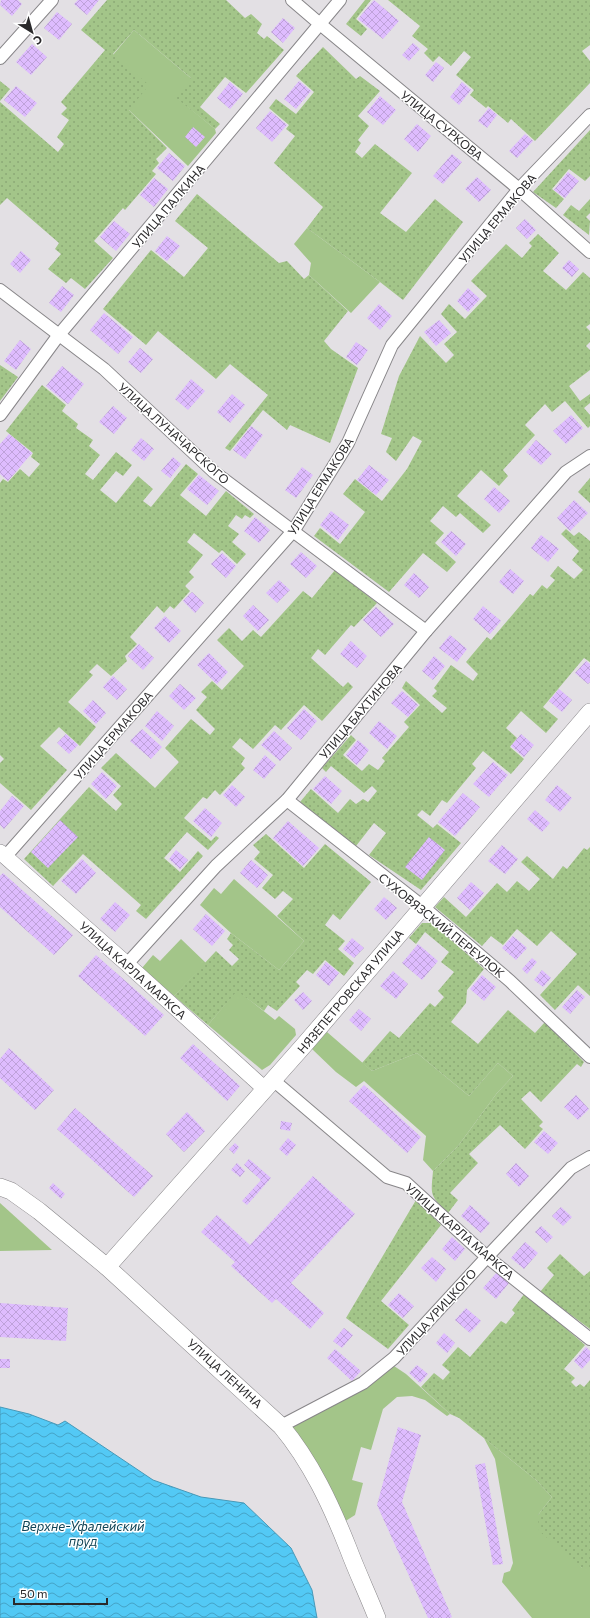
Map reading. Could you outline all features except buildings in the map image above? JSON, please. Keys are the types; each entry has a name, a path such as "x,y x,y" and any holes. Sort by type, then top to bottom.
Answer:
{"main road":[{"name":"НЯЗЕПЕТРОВСКАЯ УЛИЦА","path":"107,1267 269,1085 590,712"},
{"name":"УЛИЦА ЛЕНИНА","path":"0,1187 11,1191 38,1211 107,1267 281,1426 293,1440 311,1468 333,1511 377,1618"}],"street":[{"path":"0,58 52,0"},
{"name":"УЛИЦА СУРКОВА","path":"292,0 519,189 590,252"},
{"name":"УЛИЦА ПАЛКИНА","path":"0,414 58,336 340,0"},
{"name":"УЛИЦА ЕРМАКОВА","path":"3,855 294,530 348,443 392,345 519,189 590,115"},
{"name":"УЛИЦА ЛУНАЧАРСКОГО","path":"0,290 104,370 214,472 294,530 426,631"},
{"name":"УЛИЦА БАХТИНОВА","path":"128,964 216,866 286,800 426,631 566,472 590,456"},
{"name":"СУХОВЯЗСКИЙ ПЕРЕУЛОК","path":"286,800 422,906 510,981 590,1057"},
{"name":"УЛИЦА КАРЛА МАРКСА","path":"3,855 269,1085 387,1177 406,1183 487,1256 590,1339"},
{"name":"УЛИЦА УРИЦКОГО","path":"281,1426 363,1384 394,1358 487,1256 571,1168 590,1157"}],"green space":[{"path":"107,0 226,0 245,18 251,14 262,24 257,33 264,39 267,36 284,50 246,93 225,77 200,107 220,124 215,129 176,98 191,78 134,30 113,54 149,85 129,110 167,148 156,159 159,163 152,171 156,174 125,210 123,208 94,241 113,258 85,289 71,278 66,283 48,269 61,254 55,249 59,243 7,198 0,205 0,102 58,152 64,144 57,137 69,120 61,114 67,108 61,102 105,50 81,30"},
{"path":"365,0 371,0 356,19 367,29 361,36 346,24"},
{"path":"388,0 590,0 590,45 582,51 590,61 590,83 535,141 511,119 508,123 488,106 486,108 470,95 474,90 456,75 471,57 464,51 451,66 439,56 433,62 424,53 428,49 412,36 420,26"},
{"path":"134,30 192,79 177,98 215,129 216,133 188,166 129,110 113,55"},
{"path":"323,47 356,79 360,76 380,91 358,116 369,126 358,140 361,143 355,152 362,158 375,144 412,173 380,213 406,232 435,199 463,222 403,300 307,228 323,207 274,163 295,136 286,129 289,125 269,108 276,99 296,114 314,92 296,76"},
{"path":"0,81 10,89 0,101"},
{"path":"590,130 590,176 585,181 569,169 552,189 564,199 556,208 533,192"},
{"path":"197,194 279,263 287,261 304,279 309,275 348,311 324,341 331,349 358,368 330,443 290,425 287,430 263,410 230,451 225,448 268,395 230,364 216,379 158,331 146,345 103,309 151,250 184,277 208,248 175,221"},
{"path":"590,199 590,213 586,217 590,221 589,235 563,215 571,205 579,211"},
{"path":"307,228 380,282 351,313 309,275 311,263 294,244"},
{"path":"538,234 559,253 543,271 566,290 583,272 590,278 590,324 586,327 590,331 590,342 586,346 590,350 590,370 569,386 580,401 590,394 590,403 584,408 590,415 590,426 588,428 565,401 552,412 545,404 525,425 535,435 503,470 508,476 499,486 481,470 457,496 491,525 483,533 460,513 456,517 443,506 430,521 444,533 435,543 456,562 447,572 423,553 389,592 314,536 320,528 340,544 365,512 343,494 355,479 382,501 407,469 422,441 413,436 396,461 386,452 392,438 381,434 399,376 420,336 446,363 454,355 444,344 457,332 441,314 449,304 465,319 487,296 471,281 506,244 522,258 532,246 529,243"},
{"path":"0,365 18,377 0,401"},
{"path":"42,385 66,405 62,411 78,424 76,428 93,440 89,446 100,455 85,474 93,480 116,452 132,465 123,476 116,471 100,490 116,503 138,476 153,489 143,501 151,507 186,464 198,474 180,495 206,516 226,491 254,514 250,518 245,515 242,519 236,515 228,526 239,534 232,542 246,554 237,564 222,550 219,553 194,533 187,542 203,555 189,572 194,577 185,586 190,591 174,609 170,606 164,613 157,606 130,637 137,644 125,656 127,661 111,676 97,664 89,672 93,675 68,702 96,727 80,746 59,727 40,746 67,770 31,810 0,783 0,763 4,759 0,755 0,483 3,479 8,482 20,469 29,477 40,464 31,457 33,453 6,431"},
{"path":"590,478 590,503 578,492"},
{"path":"566,529 574,536 579,532 590,541 590,662 584,658 543,707 558,719 546,733 521,711 506,728 517,738 510,747 524,759 511,774 483,751 472,764 476,768 447,803 442,800 430,816 422,810 417,815 433,828 437,824 461,843 421,890 369,855 386,833 374,823 356,846 300,802 311,789 338,813 350,799 356,804 363,799 368,802 377,791 372,786 364,793 331,766 326,772 322,768 351,735 356,740 343,755 362,771 369,764 378,770 385,761 382,758 409,727 404,722 420,705 402,688 406,681 442,713 447,708 432,696 437,691 434,688 451,665 473,681 478,674 466,662 487,637 491,640 530,594 533,596 542,585 547,589 555,580 550,576 558,566 574,579 583,570 572,560 579,551 561,534"},
{"path":"335,570 377,603 354,627 351,625 325,655 318,649 311,658 343,687 348,682 353,687 322,721 304,705 281,730 275,725 253,749 240,738 232,747 245,758 241,764 245,768 220,795 215,790 207,799 203,797 184,818 211,841 216,836 219,838 208,850 187,832 164,858 180,872 198,851 203,856 146,919 136,911 141,905 83,854 53,886 24,859 89,787 116,811 122,804 113,795 121,786 101,768 116,753 155,788 179,762 165,748 191,719 210,735 215,729 196,710 207,697 201,692 212,681 222,690 244,666 217,640 229,628 242,641 253,630 261,637 303,591 312,598"},
{"path":"266,834 304,868 325,844 371,882 340,920 333,914 325,925 345,941 338,949 354,963 344,976 325,960 313,974 307,970 296,982 300,986 277,1011 268,1005 264,1011 237,991 208,1025 174,996 216,951 232,966 239,959 229,950 233,945 227,939 231,933 279,970 304,941 277,916 293,899 283,891 275,899 262,888 273,875 254,859 260,852 253,845"},
{"path":"590,847 590,996 578,985 555,1010 540,995 577,954 551,931 537,946 517,929 503,945 491,936 482,946 435,907 444,897 466,917 497,883 507,892 517,881 529,891 540,879 521,862 527,856 553,879 563,866 567,869 584,848 587,850"},
{"path":"234,879 304,941 279,970 231,933 200,905 214,888 221,894"},
{"path":"422,923 432,923 484,969 467,990 466,1003 451,1022 478,1044 508,1010 535,1033 545,1022 584,1062 581,1067 577,1064 541,1102 530,1091 521,1099 543,1122 539,1126 543,1129 525,1149 500,1125 469,1154 478,1163 450,1193 458,1200 448,1213 434,1198 432,1190 433,1171 458,1146 497,1093 513,1076 498,1063 469,1096 417,1053 372,1071 362,1063 390,1031 399,1038 430,1003 435,1007 444,997 438,991 454,972 441,962 449,952 425,932 416,944 409,938"},
{"path":"181,939 206,963 174,996 142,968 153,955 160,961"},
{"path":"237,990 275,1020 279,1016 295,1029 296,1035 270,1065 262,1070 208,1025"},
{"path":"327,1032 372,1071 417,1053 469,1096 498,1063 513,1076 497,1093 458,1146 433,1171 423,1160 426,1136 364,1081 356,1087 336,1072 312,1049"},
{"path":"416,1200 441,1225 381,1301 409,1325 388,1349 346,1318"},
{"path":"0,1203 52,1250 0,1251"},
{"path":"560,1254 584,1276 590,1271 590,1329 540,1292 554,1275 547,1268"},
{"path":"525,1293 585,1345 564,1369 575,1378 571,1382 576,1387 580,1384 584,1387 590,1380 590,1568 582,1568 539,1531 538,1515 552,1497 536,1480 459,1418 450,1414 421,1387 434,1373 443,1380 450,1372 442,1365 458,1347 470,1357 501,1321 506,1324 515,1313 512,1310"},
{"path":"394,1366 406,1374 450,1414 447,1416 425,1400 412,1396 397,1397 383,1409 371,1450 361,1447 352,1480 363,1483 355,1515 344,1522 291,1427 366,1388"},
{"path":"484,1438 536,1480 552,1497 538,1515 582,1568 590,1568 590,1618 532,1618 502,1582 504,1573 510,1571 513,1563 495,1459"}],"water":[{"name":"Верхне-Уфалейский пруд","path":"0,1407 29,1414 58,1425 65,1421 153,1480 201,1497 244,1503 291,1548 312,1590 317,1618 0,1618"}]}
